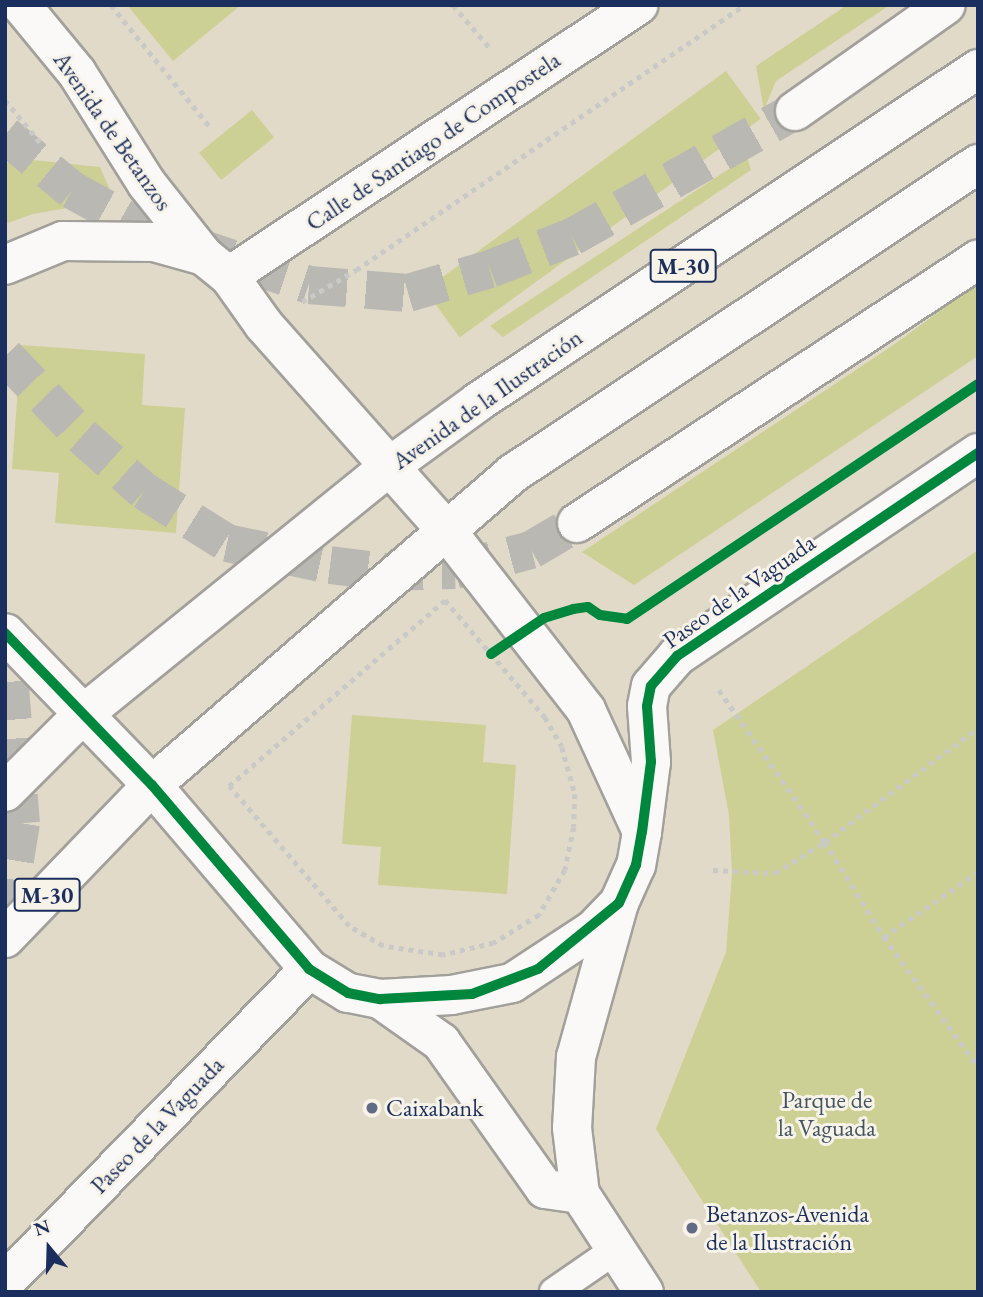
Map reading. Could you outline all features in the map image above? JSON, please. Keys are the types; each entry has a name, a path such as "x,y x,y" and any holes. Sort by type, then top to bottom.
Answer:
{"main road":[{"name":"Avenida de Betanzos","path":"21,5 77,73 147,184 264,325 446,530 586,710 642,832"},
{"name":"Calle de Santiago de Compostela","path":"216,266 520,84 638,5"},
{"path":"795,111 946,5"},
{"name":"Avenida de la Ilustración","path":"17,781 81,716 390,466 478,402 978,69"},
{"name":"M-30","path":"5,938 152,785 513,474 978,164"},
{"path":"5,265 63,241 154,242 216,266"},
{"path":"577,523 978,260"},
{"name":"Paseo de la Vaguada","path":"619,903 636,865 642,832 651,762 647,706 651,686 677,656 978,453"},
{"path":"5,633 81,716 152,785 309,969 348,993 380,999 472,994 512,983 563,952 619,903"},
{"path":"619,903 576,1057 572,1128 580,1194 643,1291"},
{"name":"Paseo de la Vaguada","path":"5,1282 309,969"},
{"path":"380,999 441,1042 545,1189 580,1194"}],"lane":[{"path":"554,1292 615,1250"}],"path":[{"path":"111,5 211,128"},
{"path":"453,5 520,84"},
{"path":"264,325 356,270 745,5"},
{"path":"5,100 40,142"},
{"path":"444,600 491,654 545,717 569,768 575,794 574,828 565,870 539,915 494,943 443,955 383,946 349,926 229,786 444,600"},
{"path":"491,654 523,631"},
{"path":"719,690 825,842 884,937 978,1066"},
{"path":"713,870 775,873 825,842 978,727"},
{"path":"884,937 978,872"}],"green space":[{"path":"127,5 241,5 173,61"},
{"path":"847,5 890,5 776,81 764,110 756,66"},
{"path":"726,71 761,119 460,337 425,290"},
{"path":"252,110 274,137 221,180 199,153"},
{"path":"747,157 751,170 503,337 490,326"},
{"path":"14,158 100,167 110,190 102,202 33,214 5,224 5,165"},
{"path":"978,283 978,356 634,585 582,552 892,346"},
{"path":"21,345 145,354 142,405 185,408 176,533 55,523 59,473 12,469"},
{"name":"Parque de la Vaguada","path":"978,550 978,1292 761,1292 656,1129 726,952 732,874 729,815 713,730"},
{"path":"352,715 486,725 483,762 516,765 507,894 378,885 381,847 342,844"}],"tunnel":[{"path":"5,135 72,190 141,228 309,285 408,293 490,269 572,237 795,111"},
{"path":"5,356 82,436 144,491 227,543 330,565 385,572 455,570 531,550 577,523"},
{"path":"5,625 21,823 5,921"}],"cycle path":[{"path":"491,654 544,618 573,609 588,607 600,615 627,619 978,384"},
{"path":"5,633 152,785 309,969 348,993 380,999 472,994 538,969 619,903 636,865 642,832 651,762 647,706 651,686 677,656 978,453"}],"place":[{"name":"Caixabank","path":"372,1108"},
{"name":"Betanzos-Avenida de la Ilustración","path":"692,1228"}]}
